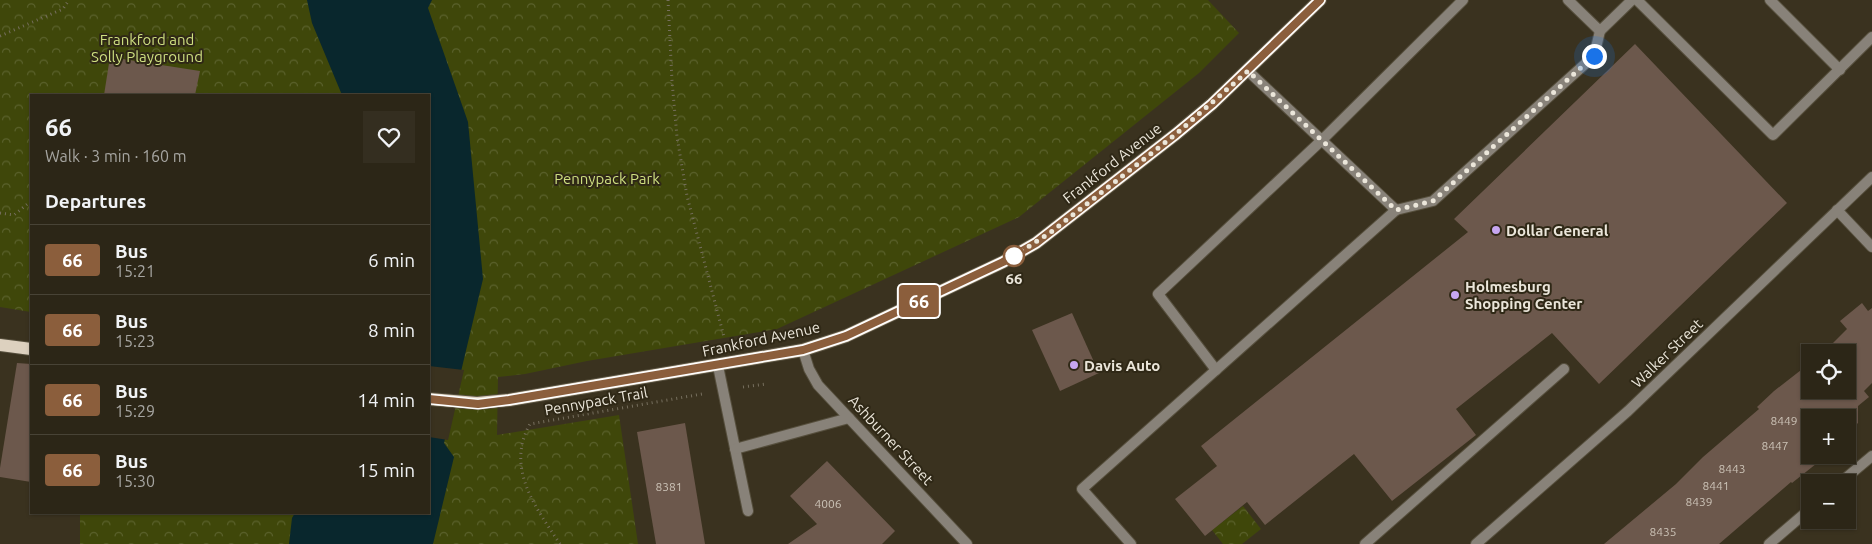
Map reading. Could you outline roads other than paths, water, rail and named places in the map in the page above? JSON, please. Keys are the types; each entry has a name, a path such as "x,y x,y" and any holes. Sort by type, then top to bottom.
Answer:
{"main road":[{"name":"Frankford Avenue","path":"430,398 478,404 509,400 718,366 803,350 846,336 1020,253 1051,232 1176,134 1248,71 1320,0"},
{"path":"0,345 30,349"}],"street":[{"path":"1216,370 1158,294 1322,140 1462,0"},
{"path":"1568,0 1600,31"},
{"path":"1131,544 1082,489 1396,210 1433,201 1594,56 1600,31 1632,0"},
{"path":"1637,0 1773,135 1872,37"},
{"path":"1770,0 1840,70"},
{"path":"1248,71 1396,210"},
{"name":"Walker Street","path":"1476,544 1628,411 1872,177"},
{"path":"1837,210 1872,247"},
{"name":"Ashburner Street","path":"803,350 809,369 818,385 967,544"},
{"path":"718,366 748,511"},
{"path":"1365,544 1564,369"},
{"path":"735,449 849,418"},
{"path":"1851,474 1872,456"},
{"path":"1769,544 1801,517"}],"water":[{"path":"307,0 432,0 428,8 468,122 483,279 444,443 454,457 433,544 289,544 292,518 294,514 430,514 430,94 342,94 312,23"}],"place":[{"name":"Dollar General","path":"1496,230"},
{"name":"66","path":"1014,256"},
{"name":"Holmesburg Shopping Center","path":"1455,295"},
{"name":"Davis Auto","path":"1074,365"}],"park label":[{"name":"Frankford and Solly Playground","path":"147,48"},
{"name":"Pennypack Park","path":"607,178"}]}
